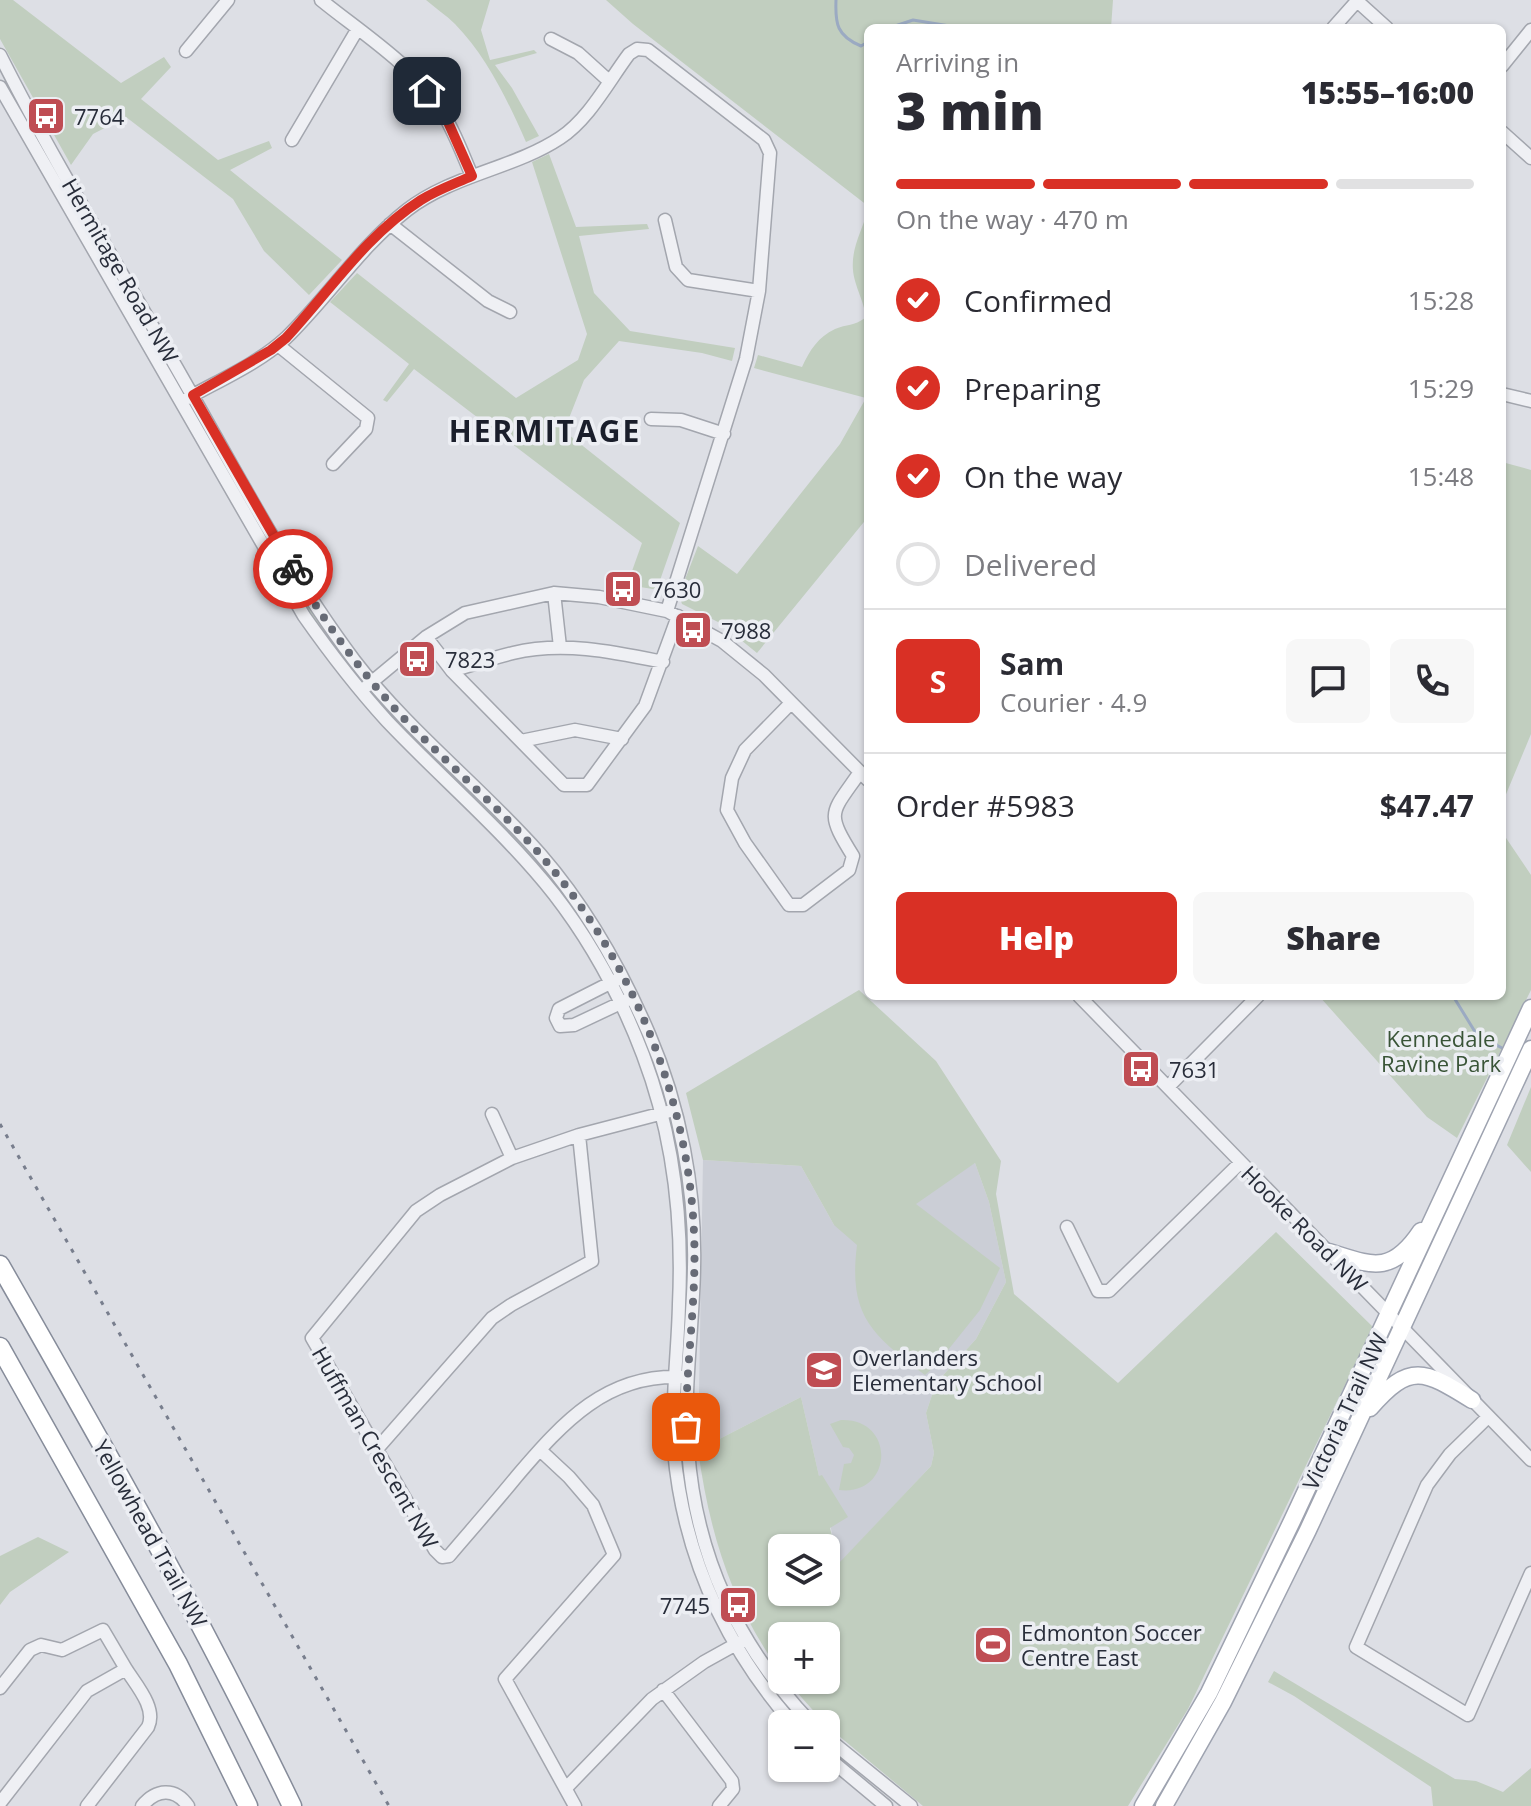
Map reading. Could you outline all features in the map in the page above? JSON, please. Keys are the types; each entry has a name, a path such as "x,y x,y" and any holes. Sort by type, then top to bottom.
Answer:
{"highway":[{"name":"Yellowhead Trail NW","path":"0,1265 166,1558 292,1806"},
{"name":"Yellowhead Trail NW","path":"0,1347 178,1664 248,1806"},
{"path":"178,1664 236,1806"},
{"path":"244,1707 299,1806"}],"main road":[{"name":"Victoria Trail NW","path":"1164,1806 1531,1008"},
{"name":"Victoria Trail NW","path":"1143,1806 1216,1698 1356,1425 1531,1049"},
{"path":"1329,1252 1367,1265 1383,1264 1411,1244 1442,1200"},
{"path":"1356,1425 1390,1386 1412,1376 1440,1380 1472,1400"}],"street":[{"path":"186,51 228,0"},
{"path":"321,0 411,74 434,99 454,134 472,176"},
{"path":"1336,24 1356,1 1382,24"},
{"path":"292,140 357,30"},
{"path":"1506,61 1531,30"},
{"path":"551,39 578,53 609,81"},
{"path":"180,402 278,345 390,224 422,199 558,140 578,123 634,51 648,50 768,144 770,160 759,291 746,359 672,614 663,662 645,706 587,785 564,785 452,671 426,637"},
{"name":"Hermitage Road NW","path":"0,55 301,583 326,621 371,682 541,855 593,923 626,1000 650,1036 674,1111 688,1169 694,1232 693,1306 674,1448 685,1520 709,1595 740,1642 762,1686 782,1710"},
{"name":"Hermitage Road NW","path":"0,87 287,589 322,642 360,691 530,865 616,979"},
{"path":"1506,136 1531,158"},
{"path":"665,220 676,267 688,280 759,291"},
{"path":"390,224 488,301 510,312"},
{"path":"278,345 368,418 366,429 333,464"},
{"path":"1506,395 1531,401"},
{"path":"651,419 681,420 724,434"},
{"path":"360,691 426,637 465,613 554,593 599,597 672,614 722,641 764,675 864,776 835,810 834,826 853,856 849,870 803,905 789,905 745,843 727,810 732,778 745,750 791,703"},
{"path":"554,593 560,647"},
{"path":"452,671 515,653 560,647 614,652 663,662"},
{"path":"521,741 575,730 622,739"},
{"path":"616,979 559,1009 556,1018 560,1026 574,1025 626,1000"},
{"name":"Hermitage Road NW","path":"626,1000 661,1113 674,1178 680,1262 682,1377"},
{"name":"Hooke Road NW","path":"1083,1000 1531,1460"},
{"path":"1168,1087 1254,1000"},
{"name":"Huffman Crescent NW","path":"674,1111 579,1135 512,1158 416,1211 312,1338 435,1550 442,1557 449,1556 540,1450 583,1407 608,1393 651,1377 682,1377"},
{"path":"492,1114 512,1158"},
{"path":"377,1449 492,1318 592,1261 579,1135"},
{"path":"1067,1227 1098,1291 1109,1291 1240,1163"},
{"path":"1488,1417 1450,1454 1427,1485 1356,1647 1468,1715 1528,1590 1531,1573"},
{"path":"540,1450 593,1505 614,1555 505,1679 575,1806"},
{"path":"0,1688 30,1650 41,1645 62,1650 103,1630 149,1706 152,1718 87,1806"},
{"path":"566,1788 652,1699 740,1642"},
{"name":"Hermitage Road NW","path":"740,1642 800,1710"},
{"path":"0,1803 87,1691 126,1669"},
{"path":"663,1690 732,1781 733,1789 719,1806"},
{"path":"840,1751 890,1803"},
{"path":"840,1766 890,1803 911,1806"},
{"path":"142,1806 156,1792 166,1791 176,1794 188,1806"}],"shaded area":[{"name":"Overlanders Elementary School","path":"703,1160 801,1166 834,1225 975,1163 989,1202 1006,1282 976,1339 936,1383 926,1413 934,1453 931,1466 840,1563 840,1534 832,1534 801,1397 698,1450"}],"green space":[{"path":"0,0 13,0 121,83 164,57 171,67 141,99 218,160 269,141 272,148 230,170 342,260 309,295 264,251 233,199 126,117 93,134 71,165 0,39"},
{"path":"426,0 490,0 481,30 490,60 534,50 537,53 495,65 539,136 526,142 487,65 455,24"},
{"path":"606,0 1113,0 1111,24 864,24 864,203"},
{"path":"549,154 576,227 647,224 649,229 579,236 594,293 630,331 735,348 732,361 702,353 619,341 584,380 564,431 680,523 658,586 653,589 627,585 642,543 414,369 387,402 383,400 409,364 330,302 357,273 516,398 578,360 587,334 532,162"},
{"path":"864,221 864,308 854,276 855,247"},
{"path":"864,318 864,397 754,368 758,355 802,367 819,340 835,329"},
{"path":"864,402 864,522 757,653 720,623 682,604 679,595 698,546 737,574 840,444"},
{"path":"196,409 357,671 354,673 305,608 192,411"},
{"path":"1506,463 1531,470 1531,734 1506,794"},
{"path":"380,698 530,849 544,867 541,870 381,708 377,701"},
{"name":"Kennedale Ravine Park","path":"1506,838 1531,875 1531,990 1457,1138 1427,1117 1323,1000 1506,1000"},
{"path":"859,990 864,995 864,1000 870,1000 936,1061 1001,1161 996,1194 1014,1294 1118,1383 1276,1232 1373,1327 1188,1709 1128,1806 923,1806 840,1737 840,1710 813,1710 798,1694 840,1694 840,1622 768,1622 768,1654 749,1621 716,1540 698,1450 801,1397 819,1476 822,1475 848,1517 830,1528 832,1534 768,1534 768,1606 840,1606 840,1562 931,1466 934,1453 926,1413 936,1383 976,1339 1006,1282 989,1202 975,1163 916,1204 1000,1268 980,1310 925,1375 891,1348 868,1322 856,1290 857,1245 834,1225 801,1166 703,1160 686,1093"},
{"path":"1531,1087 1531,1172 1507,1145"},
{"path":"841,1420 859,1423 872,1431 879,1443 881,1457 878,1470 870,1482 857,1489 839,1490 844,1464 851,1463 854,1455 849,1448 843,1447 830,1424"},
{"path":"38,1537 69,1552 10,1592 0,1605 0,1556"},
{"path":"1274,1671 1455,1779 1476,1781 1503,1792 1531,1768 1531,1806 1433,1806 1431,1787 1268,1682"}],"waterway":[{"path":"836,0 837,22 842,33 853,42 864,44"},
{"path":"901,24 913,20 938,24"},
{"path":"1455,1000 1477,1035 1504,1049"}],"railway":[{"path":"0,1124 389,1806"}],"way so far":[{"path":"293,569 371,682 524,837 564,884 593,923 613,958 650,1036 679,1124 688,1169 694,1232 686,1427"}],"place":[{"name":"7764","path":"46,116"},
{"name":"7630","path":"623,589"},
{"name":"7988","path":"693,630"},
{"name":"7823","path":"417,659"},
{"name":"7631","path":"1141,1069"},
{"name":"Overlanders Elementary School","path":"824,1370"},
{"name":"7745","path":"738,1605"},
{"name":"Edmonton Soccer Centre East","path":"993,1645"}],"district":[{"name":"HERMITAGE","path":"545,430"}],"route":[{"path":"293,569 193,395 286,338 375,238 412,206 472,176 448,122 427,91"}]}
